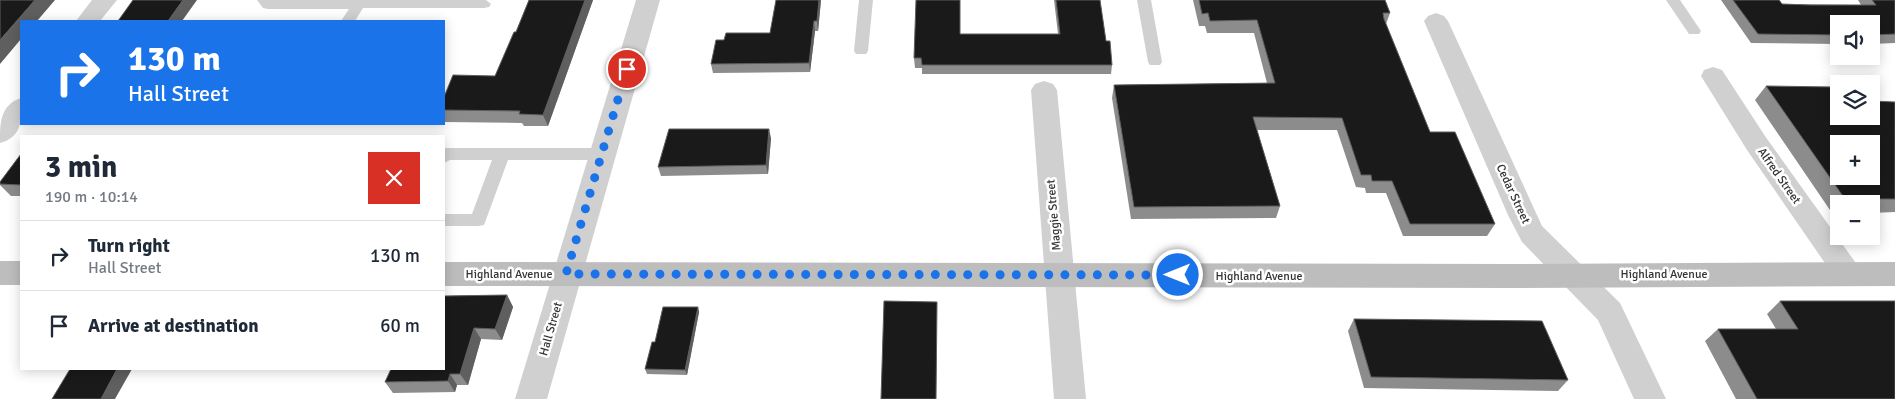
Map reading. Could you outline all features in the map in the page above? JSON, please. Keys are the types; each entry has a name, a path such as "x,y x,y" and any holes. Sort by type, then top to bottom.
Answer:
{"main road":[{"path":"0,273 20,273"},
{"name":"Highland Avenue","path":"445,274 1513,276 1572,274 1895,274"}],"street":[{"path":"89,20 105,0"},
{"name":"Hall Street","path":"532,399 566,274 648,0"},
{"name":"Cedar Street","path":"1436,21 1532,234 1609,312 1650,399"},
{"name":"Alfred Street","path":"1713,76 1756,143 1848,274"},
{"name":"Maggie Street","path":"1044,90 1070,399"},
{"path":"0,134 20,108"}],"lane":[{"path":"264,0 268,5 484,4"},
{"path":"861,51 866,0"},
{"path":"1144,0 1155,62"},
{"path":"1673,0 1694,32"},
{"path":"349,20 359,4"},
{"path":"445,220 478,220 502,154"},
{"path":"445,155 601,154"}],"building":[{"path":"0,0 35,0 0,40"},
{"path":"133,0 183,0 169,20 119,20"},
{"path":"529,0 585,0 543,115 519,114 520,111 445,110 445,95 453,75 495,76 514,32 516,32"},
{"path":"776,0 819,0 817,21 814,21 809,63 711,64 716,40 724,40 726,33 770,33"},
{"path":"916,0 960,0 960,34 1060,34 1056,0 1100,0 1106,41 1110,41 1112,65 922,65 921,58 914,58"},
{"path":"1199,0 1385,0 1390,13 1383,13 1384,19 1430,132 1455,132 1495,224 1410,224 1392,181 1372,181 1371,175 1361,175 1342,118 1253,117 1280,206 1134,207 1114,85 1275,83 1257,20 1210,21 1208,13 1202,14"},
{"path":"1733,0 1779,0 1782,4 1810,5 1876,5 1872,0 1895,0 1895,34 1880,35 1880,15 1830,15 1830,35 1758,34"},
{"path":"1766,86 1830,87 1830,125 1880,125 1880,101 1895,102 1895,199 1880,199 1880,195 1842,195 1835,185 1880,185 1880,135 1830,135 1830,178"},
{"path":"669,129 769,129 766,165 658,167"},
{"path":"20,155 20,185 0,184"},
{"path":"507,295 495,329 474,328 460,374 450,374 448,381 385,382 391,370 445,370 445,296"},
{"path":"884,301 937,302 936,399 881,399"},
{"path":"1780,301 1895,301 1895,399 1757,399 1718,329 1798,329"},
{"path":"663,307 698,307 685,370 645,369 652,342 655,342"},
{"path":"1354,319 1542,321 1568,380 1371,377"},
{"path":"69,370 116,370 101,399 52,399"}],"route":[{"path":"627,69 566,274 1178,275"}]}
